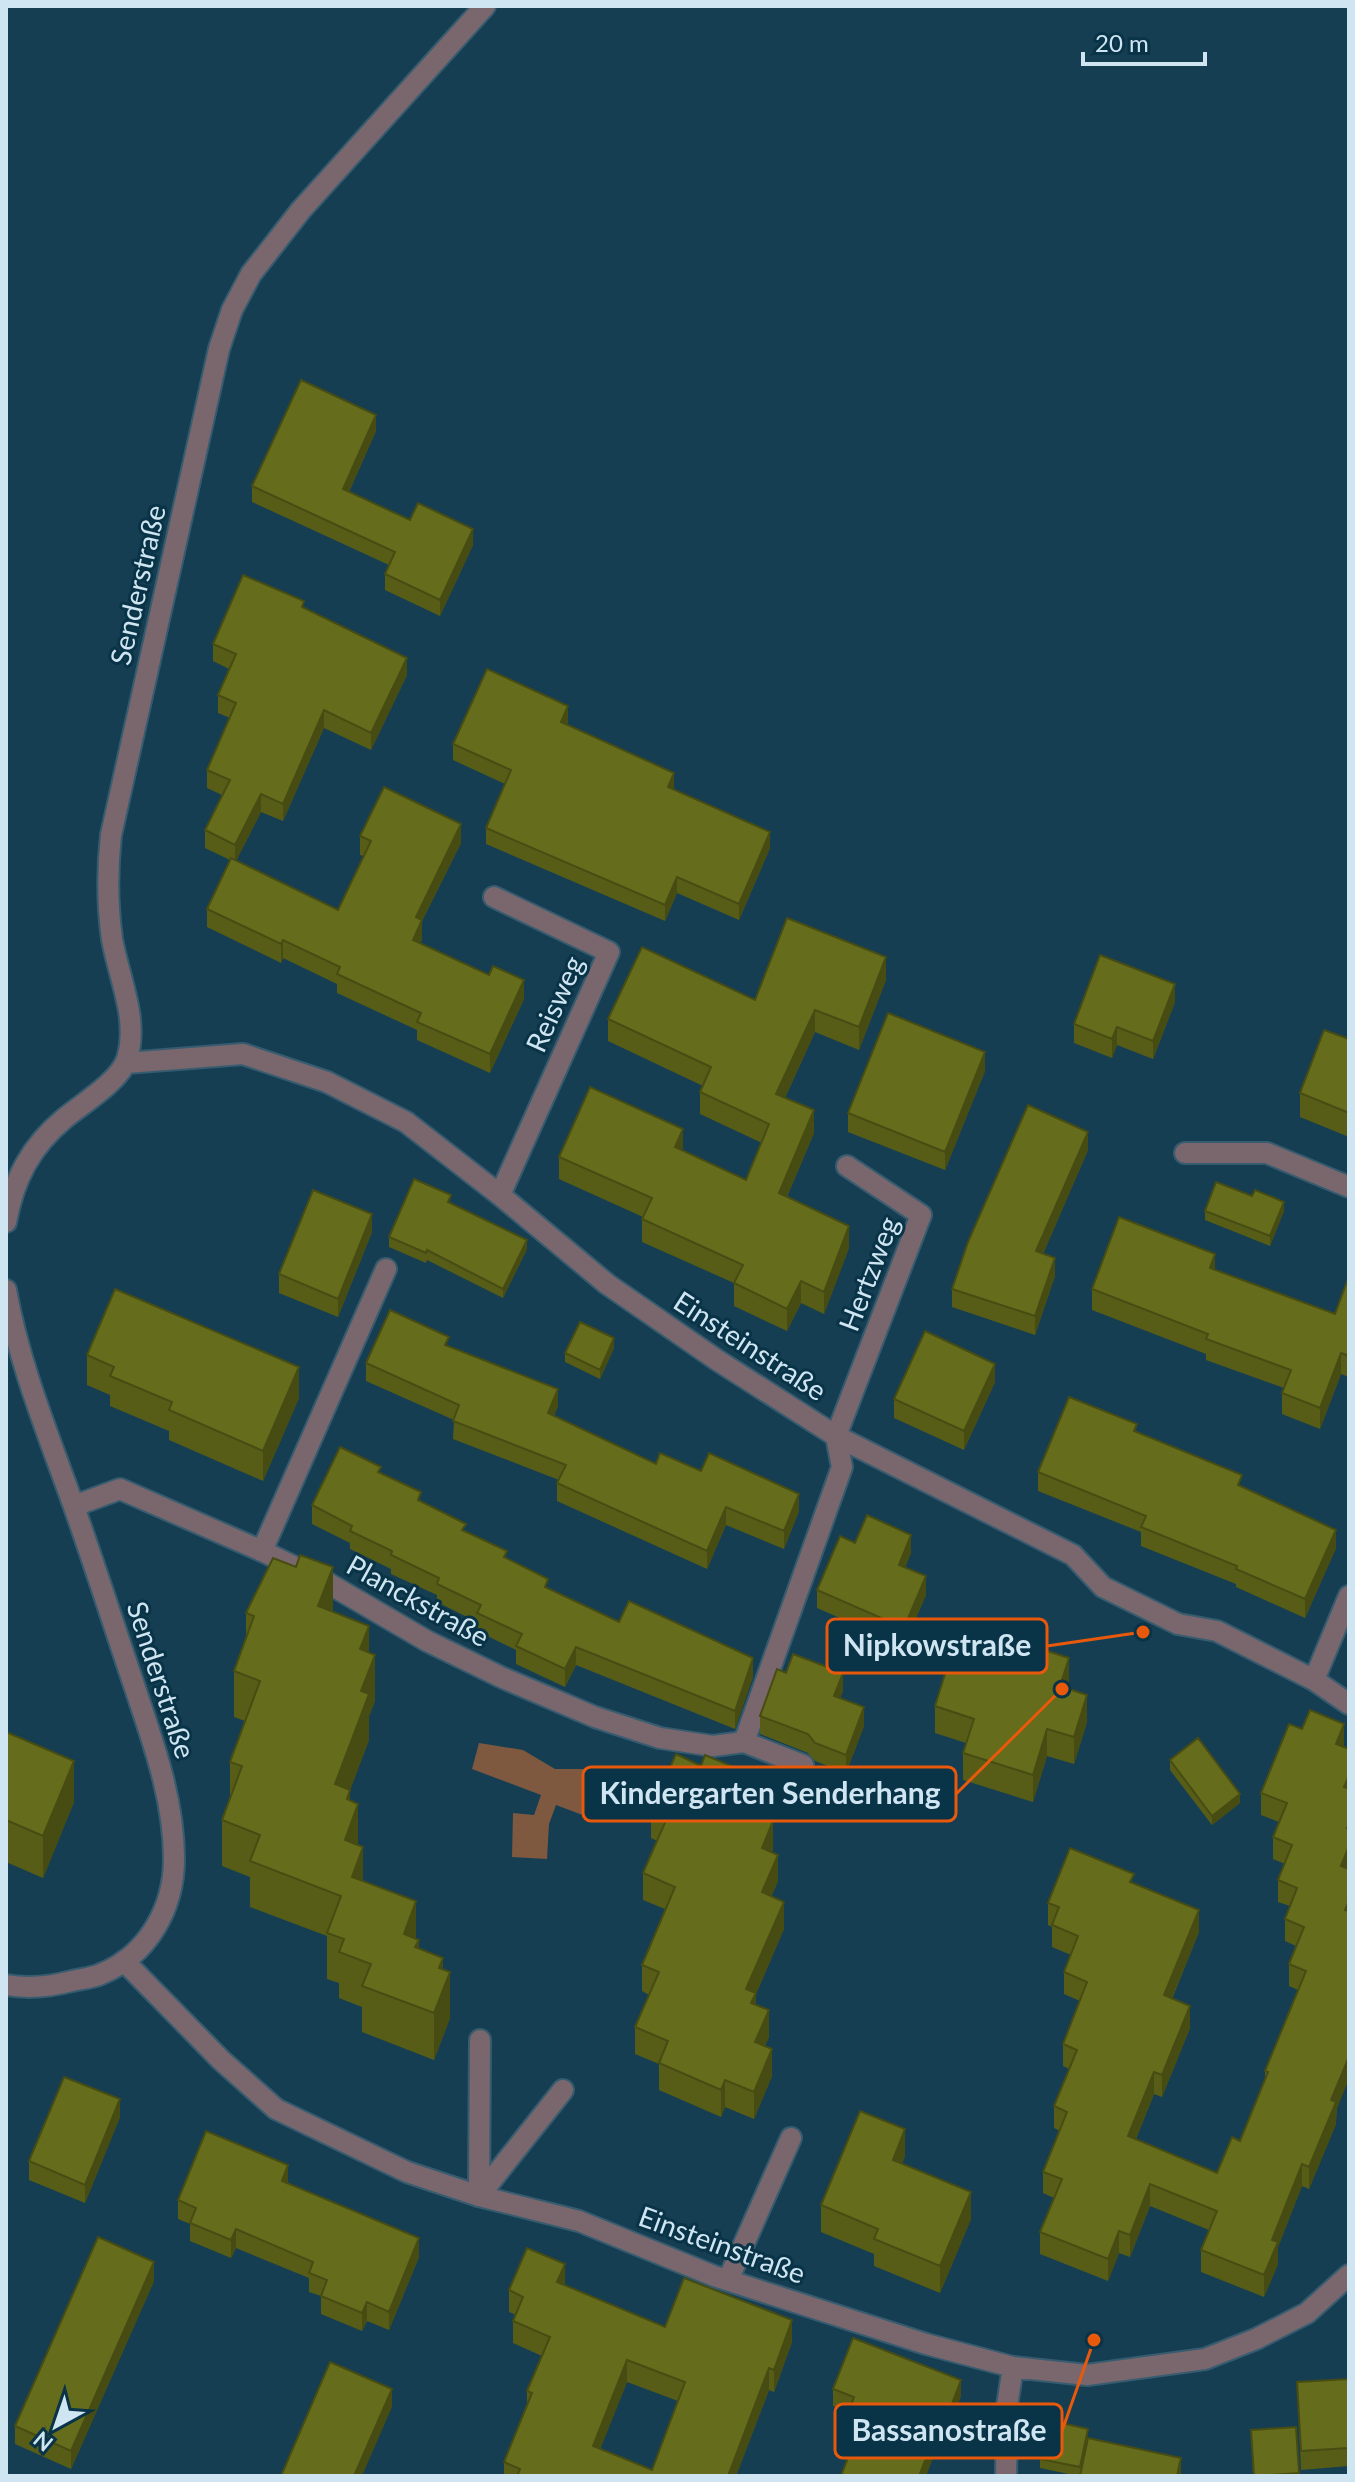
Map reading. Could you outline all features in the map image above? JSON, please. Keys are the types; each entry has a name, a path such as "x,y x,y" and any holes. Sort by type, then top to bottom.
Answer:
{"street":[{"name":"Senderstraße","path":"126,1063 131,1038 130,1013 115,954 107,894 111,835 219,349 232,310 251,274 301,210 485,6"},
{"name":"Reisweg","path":"494,897 609,952 500,1195"},
{"name":"Einsteinstraße","path":"126,1063 243,1054 327,1082 406,1122 607,1284 717,1360 836,1436 1073,1555 1103,1587 1178,1624 1217,1631 1314,1680 1349,1704"},
{"path":"6,1222 12,1192 39,1143 105,1086 126,1063"},
{"path":"1185,1153 1267,1153 1349,1187"},
{"name":"Hertzweg","path":"836,1436 921,1215 847,1166"},
{"path":"262,1551 386,1269"},
{"name":"Senderstraße","path":"6,1290 13,1330 154,1746 172,1824 174,1861 171,1891 162,1915 147,1942 124,1961 98,1976 51,1986 24,1988 6,1985"},
{"path":"803,1765 744,1742 842,1467 836,1436"},
{"name":"Planckstraße","path":"74,1506 120,1489 262,1551 326,1582 427,1641 595,1717 660,1738 713,1746 744,1742"},
{"path":"1314,1680 1349,1596"},
{"name":"Einsteinstraße","path":"124,1961 221,2060 276,2109 407,2172 479,2196 579,2221 728,2280 926,2344 1013,2367 1087,2375 1205,2359 1256,2339 1307,2313 1349,2275"},
{"path":"479,2196 480,2040"},
{"path":"479,2196 563,2090"},
{"path":"728,2280 791,2138"},
{"path":"1006,2476 1007,2406 1013,2367"}],"shaded area":[{"path":"479,1743 523,1750 555,1769 603,1769 588,1817 556,1805 549,1824 547,1859 512,1857 513,1813 534,1815 541,1795 472,1769"}],"building":[{"path":"301,380 376,415 343,489 410,520 418,503 473,529 440,600 385,574 395,552 252,486"},
{"path":"243,575 304,601 302,607 407,658 371,733 324,710 283,804 261,794 235,845 205,830 230,780 207,770 236,703 218,695 236,654 213,644"},
{"path":"487,669 568,706 561,722 674,773 668,787 770,832 739,904 677,877 665,905 486,828 511,770 453,744"},
{"path":"384,787 461,824 416,917 422,920 413,940 489,975 493,966 524,980 490,1054 417,1022 421,1013 337,974 340,967 283,940 281,944 207,909 231,858 338,910 371,841 360,836"},
{"path":"787,918 886,957 859,1027 815,1010 776,1094 814,1110 779,1193 849,1226 824,1292 801,1281 787,1309 734,1283 743,1265 642,1219 652,1198 559,1157 590,1087 683,1129 675,1147 746,1180 769,1124 700,1092 711,1067 608,1019 642,947 755,1000"},
{"path":"1100,955 1175,984 1153,1041 1117,1027 1112,1039 1074,1024"},
{"path":"888,1013 985,1052 945,1152 848,1113"},
{"path":"1324,1030 1349,1039 1349,1113 1300,1093"},
{"path":"1028,1105 1088,1132 1036,1251 1055,1258 1035,1316 952,1289 968,1242"},
{"path":"414,1179 451,1195 448,1202 527,1240 503,1289 427,1250 426,1253 389,1237"},
{"path":"1216,1182 1252,1196 1255,1190 1284,1202 1270,1236 1205,1211"},
{"path":"313,1190 372,1214 338,1299 279,1274"},
{"path":"1119,1217 1215,1254 1210,1268 1335,1314 1349,1276 1349,1356 1341,1353 1320,1408 1282,1393 1291,1370 1206,1339 1208,1334 1092,1289"},
{"path":"115,1289 299,1367 263,1451 169,1410 172,1402 110,1376 114,1367 87,1355"},
{"path":"390,1310 449,1337 445,1345 558,1389 548,1413 656,1464 660,1453 701,1471 709,1453 799,1494 784,1531 726,1507 707,1551 557,1483 566,1465 453,1421 459,1405 366,1363"},
{"path":"580,1322 614,1338 600,1370 565,1353"},
{"path":"925,1331 995,1364 964,1431 894,1399"},
{"path":"1069,1397 1137,1424 1134,1431 1242,1475 1238,1485 1336,1530 1305,1599 1236,1569 1237,1566 1141,1527 1146,1516 1038,1472"},
{"path":"340,1447 381,1467 378,1472 421,1492 418,1500 466,1524 462,1530 507,1551 504,1557 548,1579 545,1587 619,1622 629,1601 753,1658 735,1711 576,1647 565,1669 516,1646 522,1634 477,1613 481,1605 437,1584 439,1578 391,1555 392,1551 350,1531 352,1526 312,1505"},
{"path":"867,1515 911,1535 899,1565 926,1576 904,1628 817,1590 840,1536 855,1543"},
{"path":"300,1555 333,1567 318,1606 369,1626 360,1649 375,1655 361,1691 369,1694 335,1784 350,1790 347,1799 358,1804 345,1840 363,1847 352,1877 416,1901 404,1934 419,1940 415,1947 443,1958 439,1968 450,1972 434,2013 362,1986 371,1964 339,1952 344,1939 327,1933 341,1896 250,1861 260,1835 222,1820 242,1766 230,1762 260,1681 234,1671 254,1616 246,1613 273,1558 296,1567"},
{"path":"961,1623 1069,1658 1060,1686 1087,1695 1074,1737 1047,1729 1033,1775 963,1753 974,1719 935,1706"},
{"path":"793,1654 843,1673 834,1696 864,1707 846,1755 815,1743 808,1734 760,1716 777,1669 786,1673"},
{"path":"1310,1710 1344,1724 1336,1744 1349,1749 1349,1776 1344,1787 1349,1789 1349,1846 1341,1866 1349,1869 1349,1901 1345,1910 1349,1911 1349,2057 1331,2100 1336,2102 1309,2167 1302,2164 1272,2240 1278,2242 1264,2275 1201,2250 1217,2211 1150,2184 1130,2235 1119,2231 1108,2259 1040,2232 1062,2179 1043,2172 1067,2112 1054,2106 1077,2050 1063,2044 1087,1982 1064,1972 1078,1936 1052,1925 1059,1907 1048,1903 1070,1848 1134,1874 1130,1882 1199,1910 1164,1995 1190,2006 1162,2075 1154,2072 1128,2136 1217,2173 1232,2137 1240,2141 1306,1971 1289,1964 1304,1927 1285,1919 1297,1888 1278,1880 1292,1845 1273,1837 1287,1803 1261,1793 1289,1724 1302,1729"},
{"path":"6,1732 74,1761 43,1836 6,1820"},
{"path":"1198,1738 1240,1794 1212,1816 1170,1760"},
{"path":"676,1754 701,1766 705,1755 736,1768 722,1799 773,1821 762,1848 778,1855 762,1892 784,1902 746,1989 756,1993 751,2003 769,2010 755,2042 772,2049 754,2092 725,2080 721,2090 659,2063 668,2041 635,2027 659,1972 642,1965 675,1887 643,1873 667,1818 651,1811"},
{"path":"64,2077 120,2099 85,2185 29,2161"},
{"path":"860,2111 905,2129 893,2160 971,2192 940,2266 874,2239 878,2229 821,2205"},
{"path":"206,2131 288,2165 282,2181 419,2238 389,2312 367,2302 362,2313 321,2296 327,2280 309,2273 313,2262 236,2229 231,2240 190,2223 196,2208 178,2200"},
{"path":"98,2237 154,2262 71,2451 15,2426"},
{"path":"527,2248 565,2264 557,2282 665,2327 684,2278 792,2320 774,2370 769,2368 728,2476 517,2476 520,2469 504,2462 532,2393 527,2391 550,2337 513,2321 523,2297 509,2290","holes":["627,2360 685,2382 652,2470 593,2446"]},
{"path":"853,2338 961,2380 942,2430 938,2428 919,2476 841,2476 854,2442 839,2436 854,2397 833,2389"},
{"path":"330,2362 392,2389 354,2476 281,2476"},
{"path":"1349,2379 1349,2448 1301,2451 1297,2382"},
{"path":"1048,2420 1088,2429 1080,2467 1040,2459"},
{"path":"1296,2427 1299,2473 1254,2476 1251,2430"},
{"path":"1088,2438 1181,2458 1177,2476 1080,2476"}],"place":[{"name":"Nipkowstraße","path":"1143,1632"},
{"name":"Kindergarten Senderhang","path":"1062,1689"},
{"name":"Bassanostraße","path":"1094,2340"}]}
